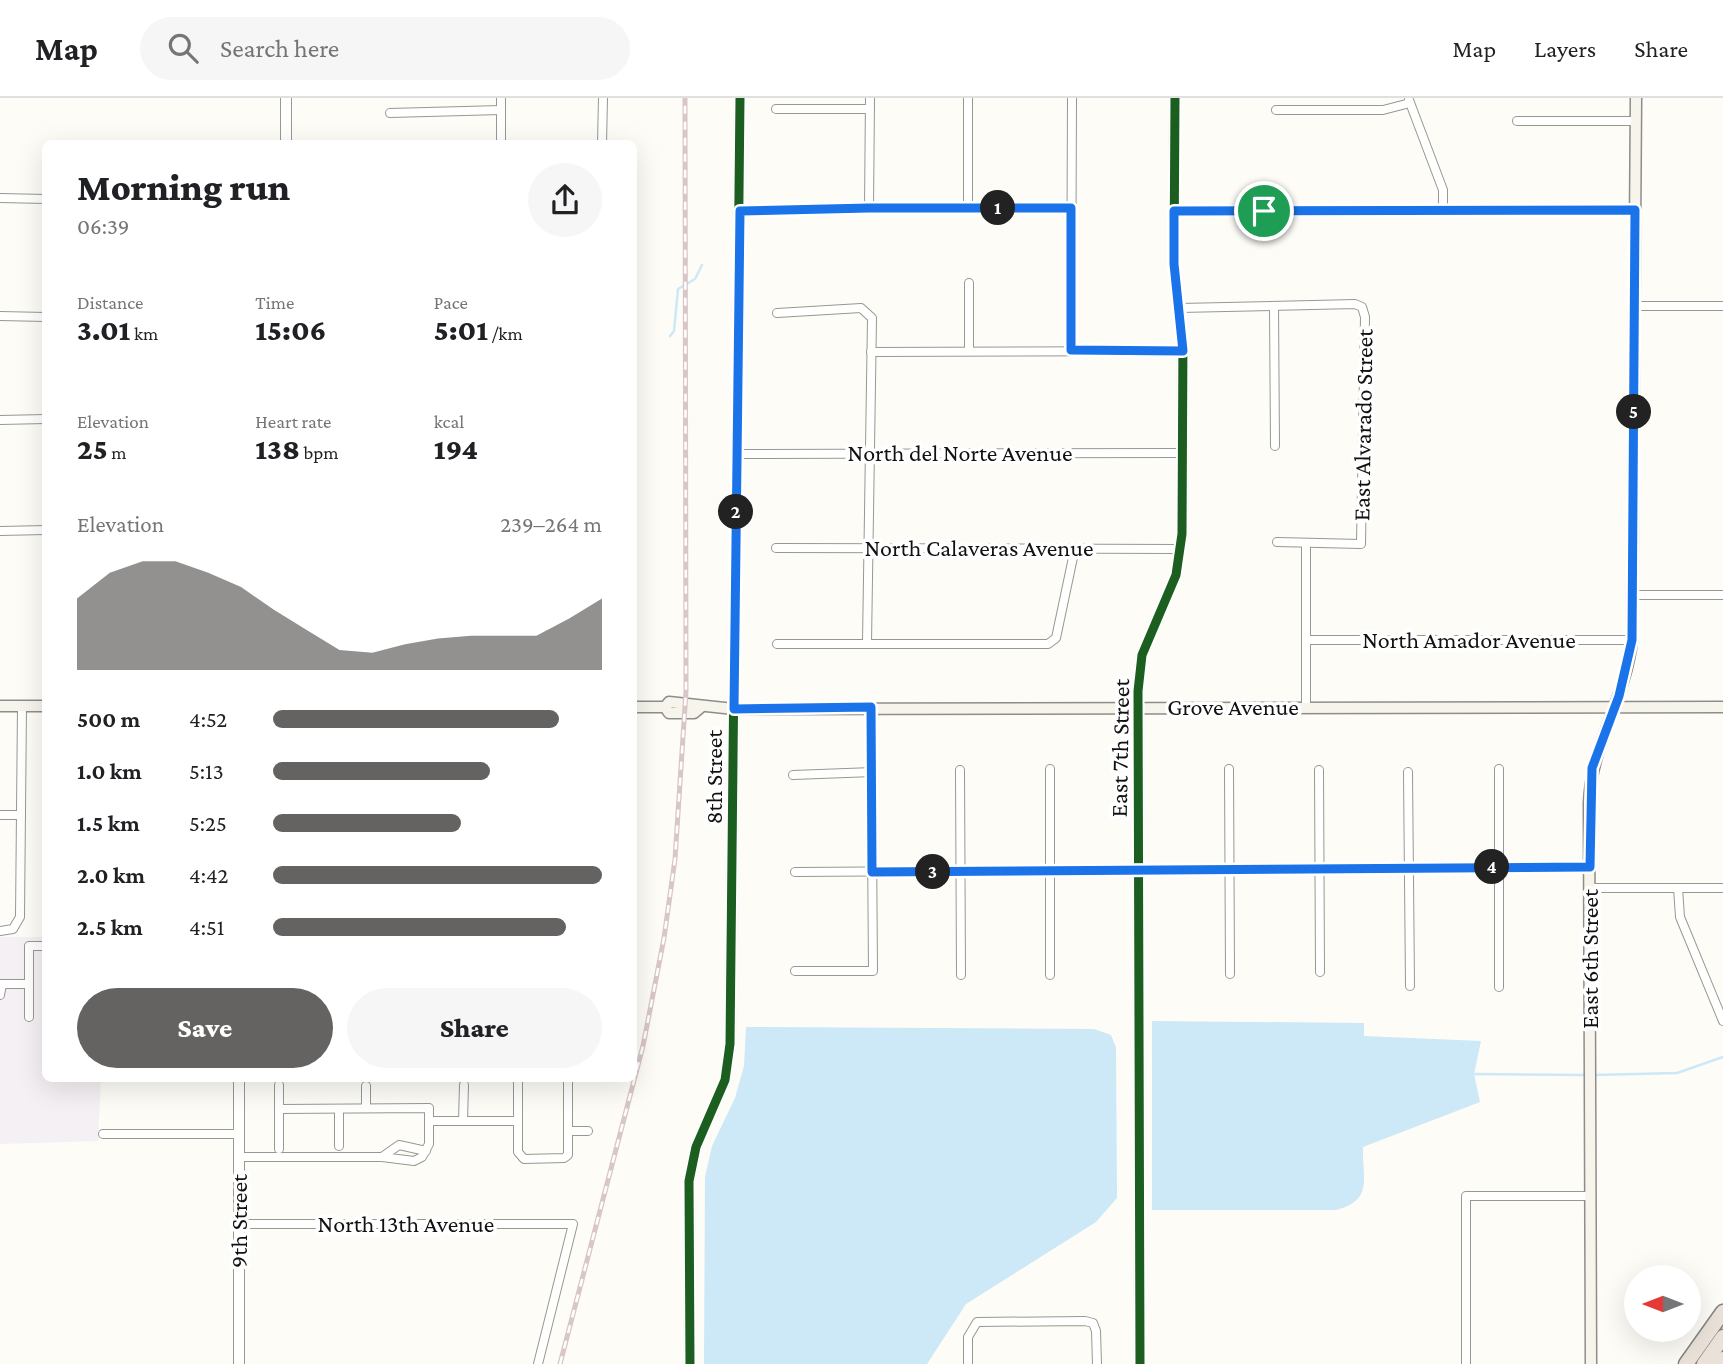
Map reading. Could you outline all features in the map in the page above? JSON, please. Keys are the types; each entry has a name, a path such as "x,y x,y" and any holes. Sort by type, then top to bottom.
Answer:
{"highway":[{"path":"1686,1364 1723,1312"},
{"path":"1704,1364 1723,1337"},
{"path":"1719,1364 1723,1359"}],"main road":[{"name":"East 6th Street","path":"1591,1364 1592,768 1628,667 1632,640 1636,98"},
{"path":"0,706 42,706"},
{"name":"Grove Avenue","path":"637,707 665,707 669,713 694,713 700,708 871,707 1723,707"}],"street":[{"path":"286,98 286,140"},
{"path":"501,98 501,140"},
{"path":"602,140 603,98"},
{"name":"8th Street","path":"690,1364 689,1181 696,1147 719,1100 729,1060 740,98"},
{"path":"869,208 870,98"},
{"path":"968,98 968,208"},
{"path":"1071,350 1072,98"},
{"name":"East 7th Street","path":"1140,1364 1138,707 1142,655 1176,575 1181,549 1183,351 1174,264 1175,98"},
{"path":"1276,110 1383,110 1409,100 1443,190 1443,210"},
{"path":"776,109 870,109"},
{"path":"390,113 501,110"},
{"path":"1517,121 1636,121"},
{"path":"0,198 42,198"},
{"path":"740,211 1071,208"},
{"path":"1174,211 1635,210"},
{"path":"969,282 969,351"},
{"name":"East Alvarado Street","path":"1274,307 1354,304 1362,307 1365,317 1361,544 1306,544"},
{"path":"1634,306 1723,306"},
{"path":"1180,308 1274,307 1275,446"},
{"path":"777,313 853,308 867,311 872,318 867,643"},
{"path":"0,317 42,317"},
{"path":"871,352 1183,351"},
{"path":"0,420 42,419"},
{"name":"North del Norte Avenue","path":"737,454 1183,453"},
{"path":"0,531 42,530"},
{"path":"1277,542 1306,544 1306,707"},
{"name":"North Calaveras Avenue","path":"776,548 1181,549"},
{"path":"777,644 1048,645 1056,638 1075,548"},
{"path":"1632,595 1723,595"},
{"name":"North Amador Avenue","path":"1306,640 1632,640"},
{"path":"0,931 17,926 20,917 22,706"},
{"path":"795,971 873,971 871,707"},
{"path":"1049,769 1049,975"},
{"path":"1229,769 1230,974"},
{"path":"1499,769 1499,987"},
{"path":"960,770 961,975"},
{"path":"1319,770 1320,972"},
{"path":"793,775 873,772"},
{"path":"1408,772 1410,986"},
{"path":"0,815 21,815"},
{"path":"795,872 1320,871 1590,867"},
{"path":"1590,888 1723,888"},
{"path":"1678,888 1680,917 1723,1021"},
{"path":"29,1017 29,946 42,946"},
{"path":"0,995 1,984 29,984"},
{"name":"9th Street","path":"239,1082 239,1364"},
{"path":"518,1082 517,1152 524,1158 564,1158 569,1151 568,1082"},
{"path":"279,1085 279,1149"},
{"path":"463,1121 464,1085"},
{"path":"366,1086 366,1108"},
{"path":"239,1157 382,1157 405,1161 422,1157 426,1151 429,1108 279,1109"},
{"path":"339,1109 340,1146"},
{"path":"429,1121 518,1121"},
{"path":"569,1131 588,1131"},
{"path":"103,1134 239,1134"},
{"path":"382,1157 392,1147 399,1145 426,1151"},
{"path":"405,1161 408,1149"},
{"path":"1466,1364 1466,1196 1591,1196"},
{"name":"North 13th Avenue","path":"239,1224 573,1224 538,1364"},
{"path":"968,1364 968,1337 977,1322 1089,1322 1096,1331 1097,1364"}],"shaded area":[{"path":"0,937 42,937 42,1082 101,1082 98,1141 0,1144"}],"water":[{"path":"1152,1021 1364,1023 1364,1036 1481,1041 1474,1074 1480,1102 1363,1147 1364,1178 1361,1194 1348,1206 1336,1210 1152,1210"},
{"path":"746,1027 1094,1029 1111,1035 1116,1047 1117,1198 1096,1222 966,1304 927,1364 704,1364 705,1177 712,1146 735,1098 744,1066"}],"waterway":[{"path":"670,336 674,331 678,289 695,279 702,265"},
{"path":"1593,1075 1677,1073 1723,1057"},
{"path":"1474,1074 1587,1075"}],"railway":[{"path":"637,1069 664,938 675,859 686,691 685,98"},
{"path":"560,1364 634,1082"}],"cycle path":[{"path":"690,1364 689,1181 696,1147 725,1080 730,1044 740,98"},
{"path":"1140,1364 1138,691 1142,655 1176,575 1182,534 1183,333 1174,264 1175,98"}],"route":[{"path":"1071,208 1071,350 1183,351 1182,320 1174,264 1174,211 1264,211 1635,210 1632,640 1628,667 1619,696 1601,738 1592,768 1589,803 1590,867 1383,868 1343,871 872,872 871,707 734,709 740,211 1071,208"}]}
